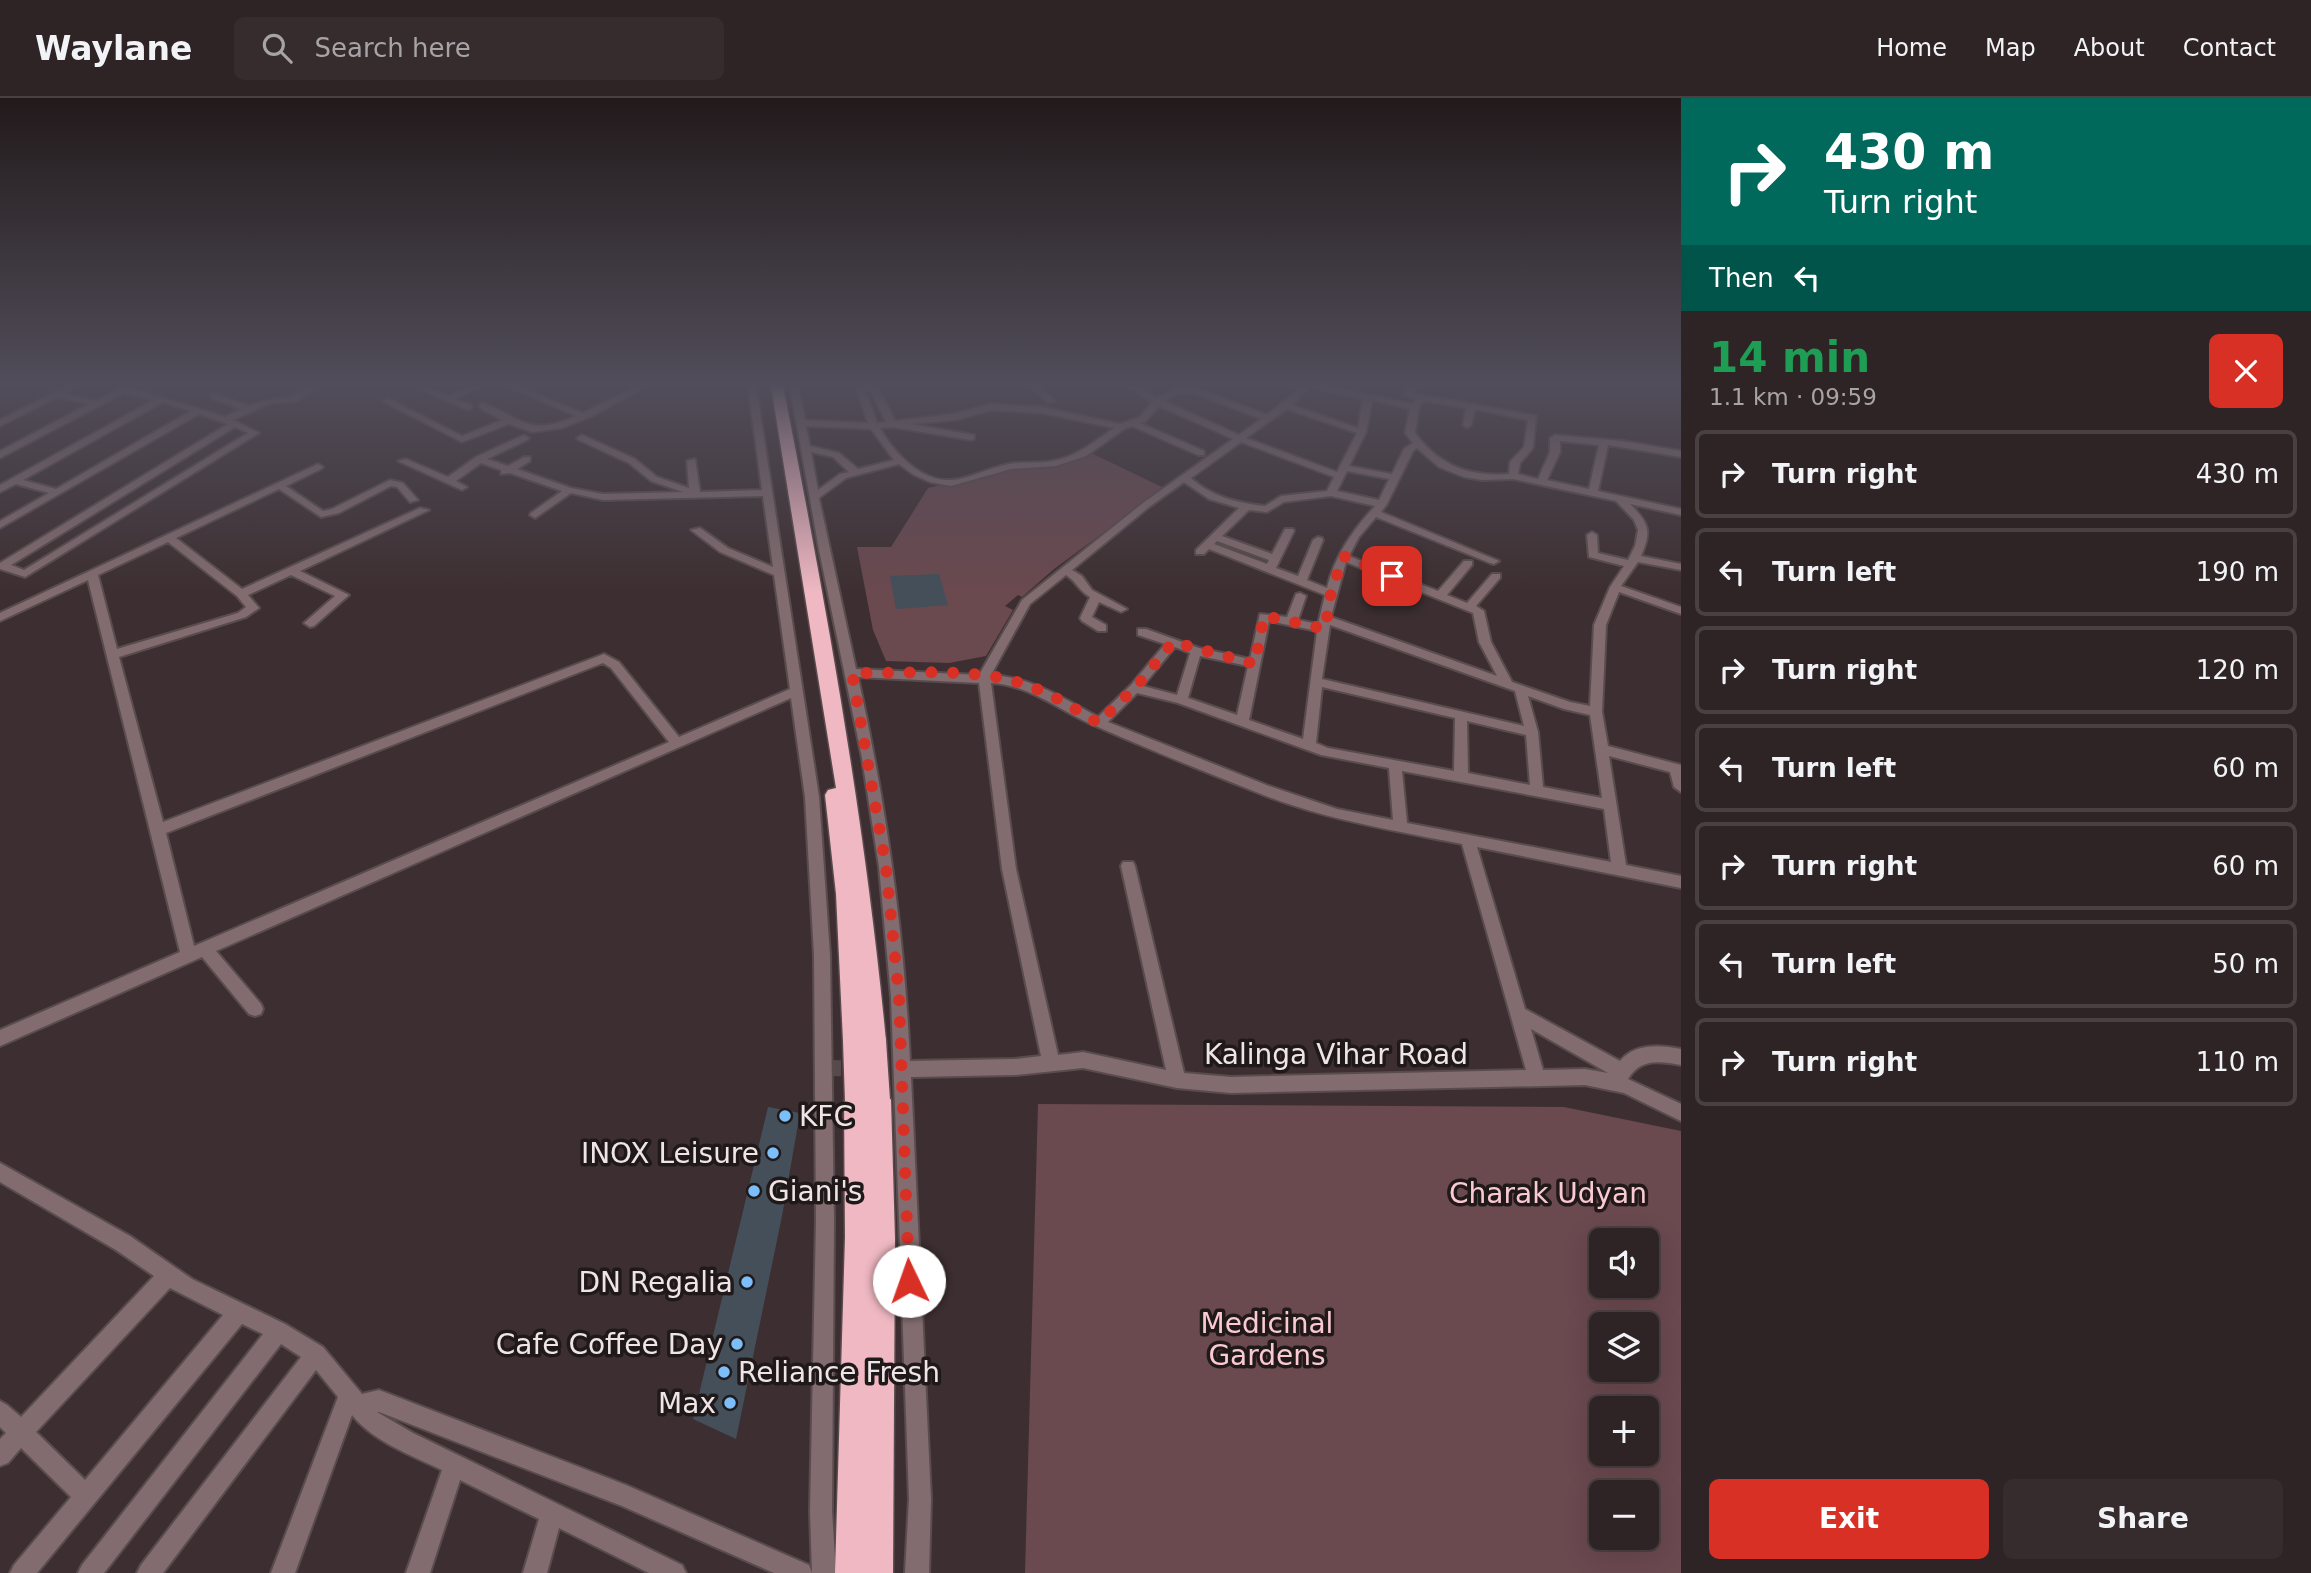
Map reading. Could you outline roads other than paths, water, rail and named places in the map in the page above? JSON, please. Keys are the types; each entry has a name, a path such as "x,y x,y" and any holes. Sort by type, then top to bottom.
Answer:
{"highway":[{"path":"779,455 834,788 864,1041 881,1248 876,1573"},
{"path":"789,455 849,790 868,953 864,1041"},
{"path":"852,1573 859,1237 867,1100"}],"street":[{"path":"0,488 61,455"},
{"path":"0,525 122,455"},
{"path":"2,566 178,455"},
{"path":"2,566 25,574 219,455"},
{"path":"451,480 492,455"},
{"path":"619,455 632,461 654,479 695,494"},
{"path":"762,455 812,797 823,969 825,1220 821,1511 824,1573"},
{"path":"807,455 824,550 852,673 886,867 899,997 920,1499 917,1573"},
{"path":"835,455 855,472"},
{"path":"896,455 916,476 951,483 1010,466 1053,464 1080,455"},
{"path":"1051,1063 1009,869 984,677 1026,602 1218,455"},
{"path":"1289,455 1342,472 1395,477"},
{"path":"1331,493 1351,455"},
{"path":"1411,455 1413,459"},
{"path":"1428,455 1437,464"},
{"path":"1513,476 1516,462 1522,455"},
{"path":"1542,481 1554,455"},
{"path":"1593,492 1601,455"},
{"path":"504,472 527,459"},
{"path":"1413,459 1478,477 1513,476 1681,512"},
{"path":"1309,746 1331,593 1343,556 1354,537 1378,508 1395,477 1413,459"},
{"path":"403,461 462,486"},
{"path":"692,461 695,494"},
{"path":"816,496 838,479 855,472 901,461"},
{"path":"476,463 566,493 603,497 767,493"},
{"path":"0,617 318,467"},
{"path":"1185,478 1194,488 1246,507 1267,509 1281,499 1331,493 1378,508 1494,561"},
{"path":"14,481 58,492"},
{"path":"279,485 321,514 335,511 390,483 400,485 413,500"},
{"path":"535,515 566,493"},
{"path":"1618,497 1642,525 1645,536 1633,561 1615,587 1600,625 1596,712 1619,870"},
{"path":"1246,507 1208,544 1272,563 1301,582 1331,593"},
{"path":"242,594 424,510"},
{"path":"696,530 724,550 779,573"},
{"path":"1272,563 1289,531"},
{"path":"1592,535 1593,555 1681,568"},
{"path":"115,654 249,612 253,606 242,594 169,537"},
{"path":"1301,582 1318,540"},
{"path":"1343,556 1470,606 1481,615 1485,642 1514,686 1532,732 1537,791"},
{"path":"1441,595 1468,563"},
{"path":"1065,570 1076,576 1084,588 1121,610"},
{"path":"293,572 343,595 310,624"},
{"path":"92,573 115,654 189,957"},
{"path":"1470,606 1496,576"},
{"path":"1615,587 1681,611"},
{"path":"1096,596 1086,618 1102,628"},
{"path":"1293,621 1300,596"},
{"path":"1242,722 1262,618 1267,615 1326,624 1568,706 1596,712"},
{"path":"1143,632 1196,650 1255,664"},
{"path":"1098,723 1135,688 1173,642"},
{"path":"1181,700 1196,650"},
{"path":"158,831 604,658 615,665 677,743"},
{"path":"852,673 1009,680 1034,688 1098,723 1264,790 1336,814 1681,882"},
{"path":"1318,682 1532,732"},
{"path":"1135,688 1181,700 1309,746 1395,765 1611,804"},
{"path":"0,1038 797,691"},
{"path":"1461,715 1461,777"},
{"path":"1602,749 1679,769 1681,787"},
{"path":"1395,765 1400,827"},
{"path":"1468,840 1537,1078"},
{"path":"1128,866 1177,1080"},
{"path":"205,950 255,1009"},
{"path":"1519,1014 1620,1076 1635,1059 1653,1051 1681,1057"},
{"name":"Kalinga Vihar Road","path":"901,1069 1083,1060 1177,1080 1231,1085 1620,1076 1681,1113"},
{"path":"0,1172 123,1243 168,1276 278,1331 316,1354 370,1420 454,1466 674,1573"},
{"path":"0,1455 168,1276"},
{"path":"22,1573 239,1312"},
{"path":"90,1573 278,1331"},
{"path":"149,1573 316,1354"},
{"path":"284,1573 354,1400"},
{"path":"354,1400 379,1401 626,1496 801,1573"},
{"path":"0,1412 86,1497"},
{"path":"418,1573 454,1466"},
{"path":"535,1573 552,1514"}],"tunnel":[{"path":"825,1068 901,1069"}],"place":[{"name":"KFC","path":"785,1116"},
{"name":"INOX Leisure","path":"773,1153"},
{"name":"Giani's","path":"754,1191"},
{"name":"DN Regalia","path":"747,1282"},
{"name":"Cafe Coffee Day","path":"737,1344"},
{"name":"Reliance Fresh","path":"724,1372"},
{"name":"Max","path":"730,1403"}],"park label":[{"name":"Charak Udyan","path":"1548,1193"},
{"name":"Medicinal Gardens","path":"1267,1339"}]}
